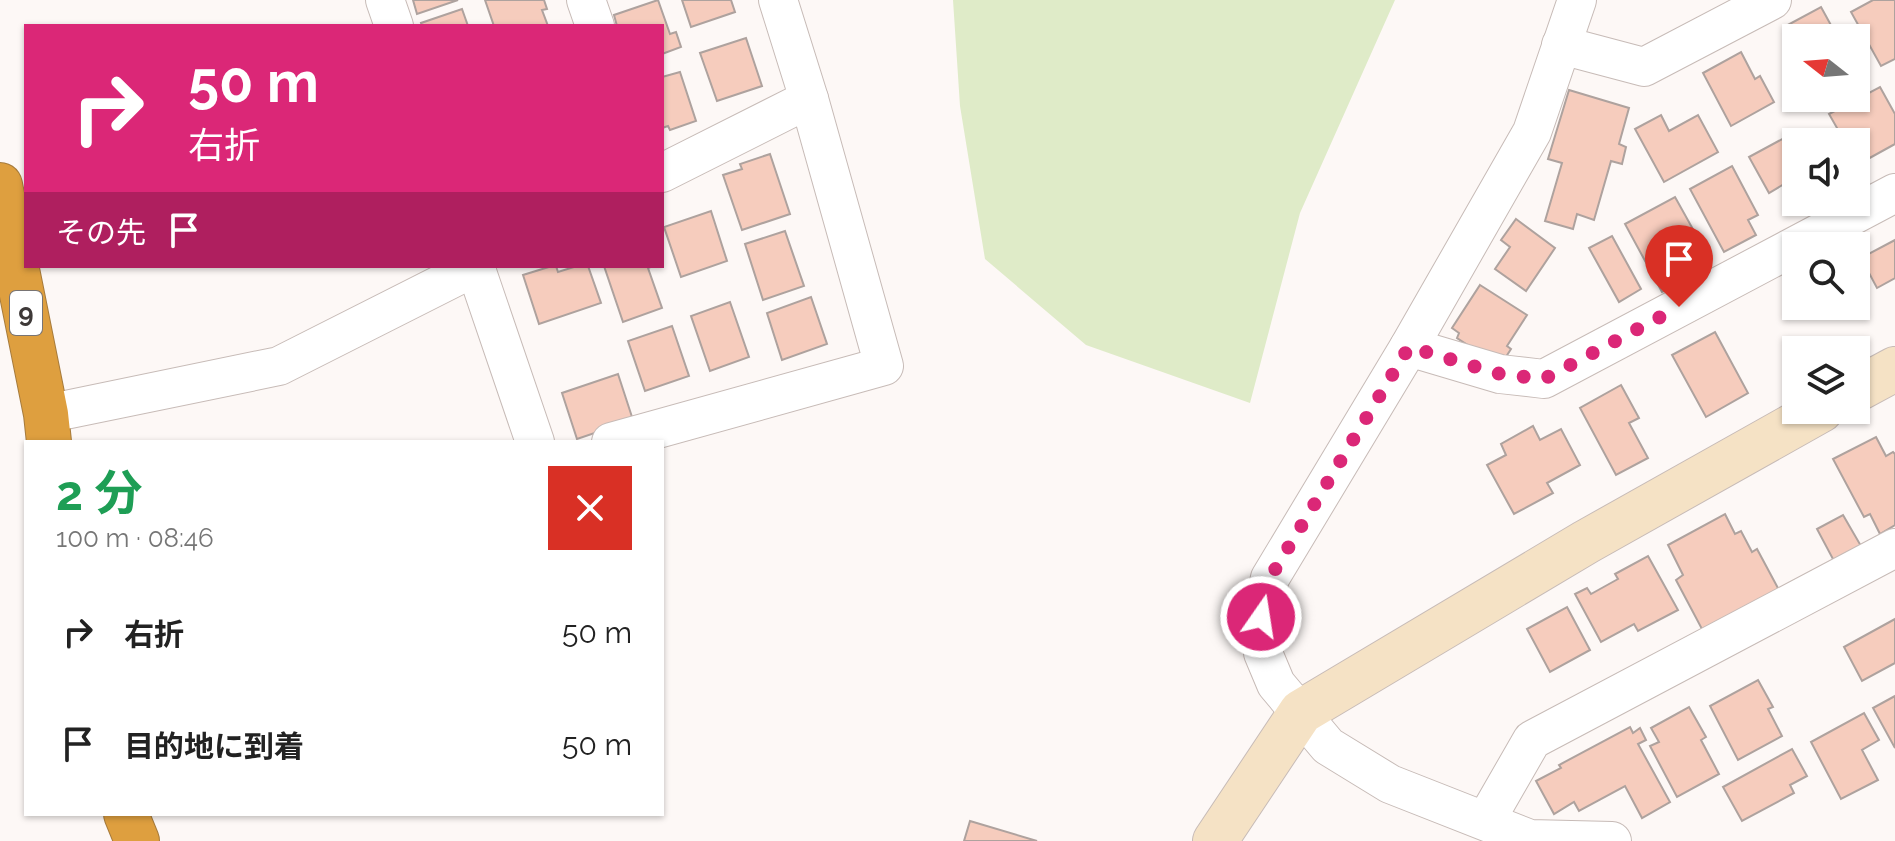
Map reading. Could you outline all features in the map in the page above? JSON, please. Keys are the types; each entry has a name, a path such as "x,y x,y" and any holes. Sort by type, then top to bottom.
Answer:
{"highway":[{"name":"9","path":"0,185 48,428"},
{"path":"127,816 137,841"}],"street":[{"path":"385,0 393,24"},
{"path":"586,0 594,24"},
{"path":"618,440 884,366 778,0"},
{"path":"1577,0 1532,132 1409,347 1270,578 1261,617 1263,653 1276,684 1328,746 1390,784 1530,839 1612,841"},
{"path":"1561,45 1644,67 1772,0"},
{"path":"664,172 809,99"},
{"path":"1409,347 1500,374 1544,379 1895,193"},
{"path":"48,428 279,366 472,268"},
{"path":"477,268 534,440"},
{"path":"1870,382 1895,369"},
{"path":"1215,841 1301,712 1586,542 1796,424"},
{"path":"1486,820 1532,740 1895,548"}],"green space":[{"path":"953,0 1395,0 1300,213 1250,403 1086,345 985,259 960,106"}],"building":[{"path":"413,0 458,0 417,14"},
{"path":"485,0 544,0 547,9 542,10 547,24 493,24"},
{"path":"658,0 670,34 676,32 681,47 664,53 664,24 616,24 614,15"},
{"path":"682,0 731,0 735,12 691,27"},
{"path":"1873,0 1895,0 1895,59 1881,66 1870,46 1870,24 1858,24 1851,12"},
{"path":"1821,7 1830,24 1790,24"},
{"path":"462,9 467,24 421,24"},
{"path":"746,38 762,86 717,101 700,53"},
{"path":"1741,52 1755,79 1760,76 1774,102 1731,126 1703,73"},
{"path":"680,72 696,121 670,130 668,126 664,127 664,76"},
{"path":"1880,87 1895,114 1895,144 1870,158 1870,128 1837,128 1829,114 1870,112 1870,92"},
{"path":"1569,90 1629,108 1619,144 1626,147 1622,164 1611,161 1594,220 1577,214 1573,229 1545,221 1562,163 1548,159"},
{"path":"1661,115 1669,131 1698,115 1718,152 1664,182 1635,129"},
{"path":"1782,139 1782,185 1769,193 1749,157"},
{"path":"770,154 790,214 742,230 723,175 742,169 740,164"},
{"path":"1732,166 1758,215 1748,220 1756,235 1724,252 1690,189"},
{"path":"1675,197 1699,240 1663,260 1676,285 1662,292 1625,224"},
{"path":"711,211 727,261 681,277 664,227"},
{"path":"1516,219 1555,248 1526,291 1495,269 1510,247 1501,240"},
{"path":"785,231 804,286 763,300 745,244"},
{"path":"1612,236 1641,289 1619,302 1589,248"},
{"path":"1895,240 1895,278 1877,288 1870,275 1870,253"},
{"path":"546,268 557,268 558,272 589,268 601,303 539,324 523,275"},
{"path":"605,268 648,268 662,308 623,322"},
{"path":"1480,285 1527,315 1507,346 1511,349 1500,366 1457,338 1459,333 1452,328"},
{"path":"811,297 827,344 782,360 767,313"},
{"path":"730,302 749,357 710,371 691,316"},
{"path":"672,326 689,376 645,391 628,341"},
{"path":"1715,332 1748,393 1706,417 1672,355"},
{"path":"618,374 633,420 577,439 562,393"},
{"path":"1621,385 1639,418 1629,423 1648,458 1616,475 1580,408"},
{"path":"1533,426 1540,440 1561,429 1580,465 1547,483 1553,493 1514,514 1487,465 1506,455 1501,444"},
{"path":"1876,437 1886,456 1895,454 1895,525 1880,534 1870,514 1864,517 1833,459"},
{"path":"1725,514 1735,534 1741,531 1752,552 1757,549 1779,590 1703,631 1676,580 1683,575 1668,545"},
{"path":"1843,515 1861,546 1834,561 1817,529"},
{"path":"1648,556 1678,610 1638,631 1634,624 1601,642 1575,594 1587,588 1591,594 1618,579 1615,574"},
{"path":"1567,607 1590,650 1550,672 1527,629"},
{"path":"1895,619 1895,663 1862,681 1844,647"},
{"path":"1758,680 1773,707 1768,709 1782,736 1738,760 1710,706"},
{"path":"1895,696 1895,748 1873,708"},
{"path":"1689,707 1706,737 1701,740 1719,774 1677,797 1650,746 1659,742 1651,728"},
{"path":"1864,713 1879,740 1862,750 1878,780 1841,799 1811,742"},
{"path":"1630,727 1633,733 1640,728 1646,740 1638,744 1670,802 1642,818 1625,786 1579,811 1574,802 1554,814 1536,781 1561,768 1559,765"},
{"path":"1792,749 1807,776 1790,785 1794,793 1742,821 1723,787"},
{"path":"970,821 1037,841 964,841"}],"route":[{"path":"1261,617 1270,578 1409,347 1500,374 1544,379 1679,307"}]}
